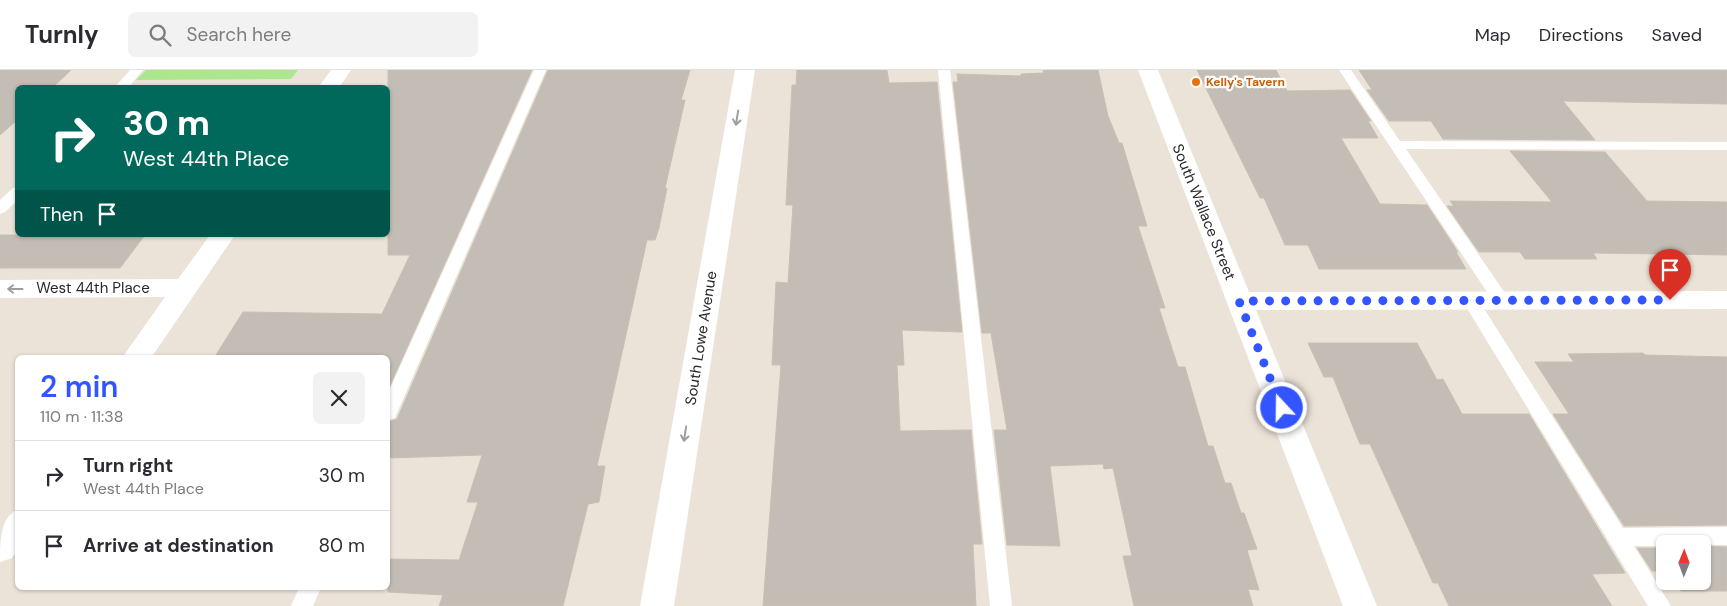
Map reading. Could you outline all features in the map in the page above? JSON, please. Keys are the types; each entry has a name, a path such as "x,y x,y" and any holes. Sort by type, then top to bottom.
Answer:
{"street":[{"path":"330,85 341,70"},
{"name":"South Lowe Avenue","path":"657,606 745,70"},
{"name":"South Wallace Street","path":"1148,70 1360,606"},
{"path":"138,355 222,237"},
{"name":"West 44th Place","path":"0,289 186,288"},
{"path":"1239,301 1727,300"},
{"path":"0,548 15,527"}],"lane":[{"path":"123,85 137,70"},
{"path":"390,408 540,70"},
{"path":"944,70 1001,606"},
{"path":"1345,70 1501,300"},
{"path":"1396,146 1727,146"},
{"path":"0,209 15,194"},
{"path":"1470,300 1660,606"},
{"path":"1617,536 1727,536"},
{"path":"302,606 309,590"}],"green space":[{"path":"146,70 298,70 291,79 136,80"}],"building":[{"path":"0,70 71,70 55,85 15,85 15,122 0,135"},
{"path":"388,70 532,70 390,386 390,355 216,355 243,312 382,314 410,255 388,255 388,237 390,237 390,85 388,85"},
{"path":"548,70 690,70 681,100 685,100 665,188 667,188 659,228 655,240 647,240 597,466 605,466 599,502 588,504 563,606 439,606 443,595 388,592 390,590 390,559 459,560 478,502 467,502 482,455 390,458 390,421 397,419"},
{"path":"797,70 887,70 889,83 937,82 962,332 902,330 904,365 897,365 900,431 971,430 982,544 973,544 976,606 763,606 781,365 772,365 776,282 788,283 793,205 786,205 792,85 796,85"},
{"path":"1043,70 1098,70 1108,116 1119,143 1122,143 1147,226 1138,226 1165,308 1159,308 1178,367 1185,367 1208,446 1213,446 1225,483 1231,483 1241,513 1244,513 1257,549 1247,550 1259,590 1248,589 1253,606 1134,606 1123,556 1132,556 1113,468 1104,469 1103,464 1050,466 1060,546 1007,545 994,430 1007,430 991,333 982,333 953,82 958,82 957,74 1021,76 1021,74 1044,73"},
{"path":"1197,70 1276,70 1287,91 1350,90 1371,121 1368,121 1378,138 1341,138 1380,204 1427,205 1458,252 1456,252 1466,269 1319,269 1308,245 1285,245 1264,198 1260,198"},
{"path":"1359,70 1727,70 1727,104 1563,101 1595,140 1443,139 1431,121 1389,121 1367,90 1372,90"},
{"path":"1510,151 1605,152 1647,201 1727,202 1727,255 1593,253 1597,259 1525,259 1520,252 1479,252 1447,206 1454,206 1450,201 1552,202"},
{"path":"0,235 15,235 15,237 143,237 120,268 0,268"},
{"path":"1308,343 1417,343 1437,380 1443,379 1462,414 1529,414 1625,573 1592,574 1612,606 1449,606 1438,583 1433,583 1370,444 1360,444 1333,377 1324,377"},
{"path":"1643,353 1645,355 1727,357 1727,525 1624,526 1553,414 1569,414 1535,362 1574,362 1568,354"},
{"path":"1711,546 1727,547 1727,591 1681,591 1711,590"},
{"path":"1637,548 1656,548 1656,571 1652,571"}],"place":[{"name":"Kelly's Tavern","path":"1196,82"}],"route":[{"path":"1282,408 1239,301 1670,300"}]}
